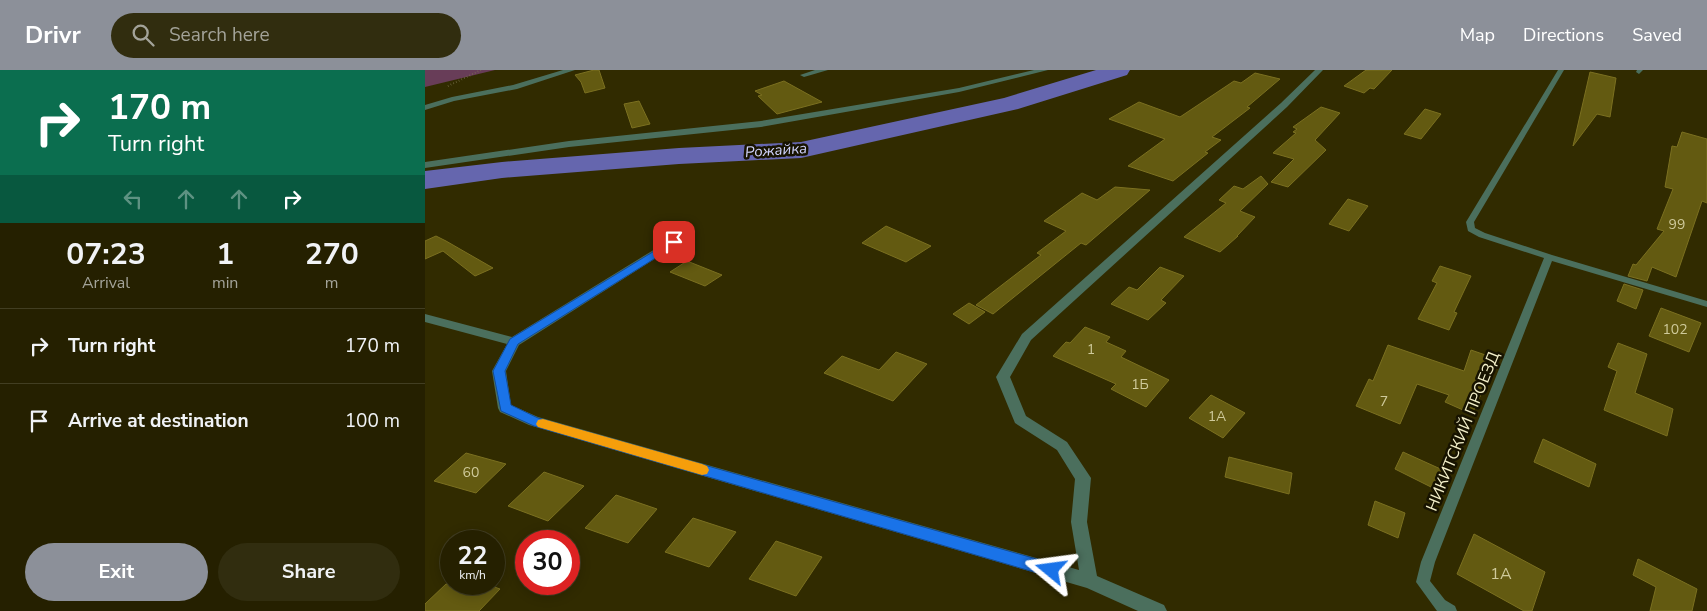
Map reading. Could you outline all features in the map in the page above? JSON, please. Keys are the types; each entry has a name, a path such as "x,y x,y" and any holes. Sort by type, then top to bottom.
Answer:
{"street":[{"path":"425,108 452,99 515,86 571,70"},
{"path":"804,75 825,70"},
{"path":"425,165 578,143 761,124 959,90 1044,70"},
{"path":"1089,581 1079,522 1083,478 1062,446 1020,419 1003,378 1025,337 1284,104 1319,70"},
{"path":"690,232 514,342 499,371 505,408 534,421 1089,581 1158,611"},
{"path":"425,318 514,342"}],"lane":[{"path":"1561,70 1469,222 1471,229 1482,235 1549,257 1707,304"},
{"name":"НИКИТСКИЙ ПРОЕЗД","path":"1450,611 1440,606 1423,582 1428,562 1549,257"}],"path":[{"path":"445,88 481,70"}],"shaded area":[{"path":"425,70 495,70 425,87"}],"building":[{"path":"599,70 605,88 585,93 581,82 575,75"},
{"path":"1366,70 1392,70 1374,89 1370,88 1364,93 1344,86"},
{"path":"1590,72 1616,78 1610,117 1597,114 1573,146"},
{"path":"1255,73 1280,79 1247,107 1250,108 1212,137 1221,140 1173,181 1128,166 1165,139 1109,119 1139,102 1180,117 1234,81 1241,83"},
{"path":"784,81 822,102 777,114 758,96 762,95 755,91"},
{"path":"639,101 650,124 632,128 624,104"},
{"path":"1321,107 1340,113 1315,140 1326,150 1288,187 1271,182 1294,159 1273,153 1296,133 1293,132 1297,129 1293,127"},
{"path":"1425,109 1441,114 1421,139 1404,134"},
{"path":"1682,132 1707,139 1707,203 1702,201 1676,277 1652,267 1647,281 1628,276 1633,264 1636,265 1664,231 1657,229 1673,189 1665,187 1672,146 1677,147"},
{"path":"1261,176 1268,184 1240,211 1255,217 1220,252 1184,237 1226,203 1219,200 1234,186 1243,189"},
{"path":"1115,187 1150,190 1086,245 1081,243 993,314 976,305 1041,255 1037,253 1066,231 1044,221 1082,193 1097,200"},
{"path":"1348,199 1368,206 1349,231 1329,224"},
{"path":"886,226 931,246 906,262 862,243"},
{"path":"436,236 493,268 475,276 443,251 425,259 425,241"},
{"path":"687,261 722,275 705,286 670,272"},
{"path":"1440,266 1471,276 1454,312 1457,313 1449,330 1418,319 1437,283 1432,281"},
{"path":"1160,267 1184,276 1161,300 1166,303 1148,320 1111,304 1129,287 1137,290"},
{"path":"1624,284 1643,290 1636,309 1617,301"},
{"path":"969,303 985,312 969,324 953,314"},
{"path":"1661,308 1701,323 1689,352 1649,336"},
{"path":"1085,327 1110,337 1106,342 1126,351 1121,357 1169,380 1146,407 1111,389 1116,384 1053,356 1066,342 1070,343"},
{"path":"1618,343 1647,354 1635,393 1673,409 1667,436 1604,410 1617,371 1608,367"},
{"path":"1388,345 1464,371 1471,350 1497,359 1472,414 1445,402 1449,395 1417,384 1400,424 1356,406 1369,379 1373,381"},
{"path":"896,352 927,364 893,401 824,373 842,356 879,370"},
{"path":"1211,395 1245,413 1223,438 1189,418"},
{"path":"1543,439 1596,464 1589,487 1534,462"},
{"path":"1403,452 1445,471 1437,490 1395,469"},
{"path":"466,453 506,464 476,493 434,481"},
{"path":"1229,457 1292,473 1289,494 1225,477"},
{"path":"544,472 584,486 548,521 508,506"},
{"path":"616,495 657,509 628,543 585,528"},
{"path":"1375,501 1405,513 1398,538 1368,525"},
{"path":"693,518 736,532 709,567 665,552"},
{"path":"1474,534 1545,572 1532,611 1524,611 1457,574"},
{"path":"776,541 822,557 796,596 749,579"},
{"path":"1638,559 1697,589 1692,611 1650,611 1656,587 1633,575"},
{"path":"440,590 440,595 494,595 479,611 425,611 425,604"}],"waterway":[{"name":"Рожайка","path":"425,180 502,170 679,156 801,150 1009,104 1119,70"}],"slow traffic":[{"path":"543,424 702,470"}],"route":[{"path":"674,242 514,342 499,371 505,408 534,421 1051,570"}]}
